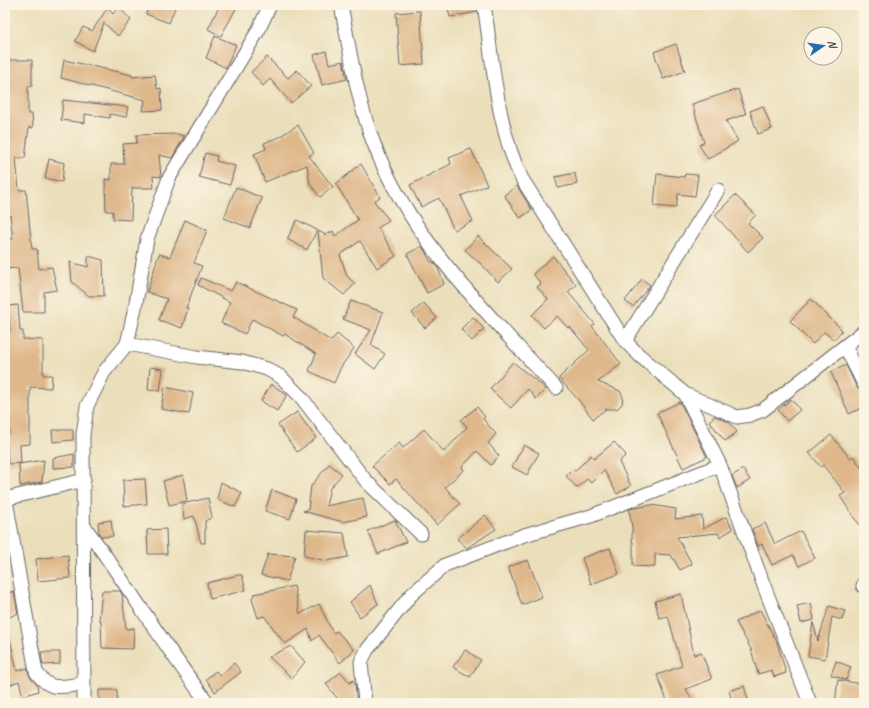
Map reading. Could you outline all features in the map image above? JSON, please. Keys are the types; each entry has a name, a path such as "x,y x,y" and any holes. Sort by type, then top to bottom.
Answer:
{"street":[{"path":"84,703 83,435 88,406 104,372 127,344 147,239 169,178 258,31 270,5"},
{"path":"341,5 355,79 374,144 404,205 436,253 466,291 556,388"},
{"path":"484,5 505,137 512,158 522,179 625,341 639,355 685,394 737,417 750,415 764,410 864,331"},
{"path":"625,341 718,190"},
{"path":"127,344 197,357 242,362 267,369 282,377 301,397 366,481 421,534"},
{"path":"846,346 864,384"},
{"path":"685,394 720,465 764,586 810,703"},
{"path":"365,703 361,662 367,650 411,595 445,565 524,535 591,516 720,465"},
{"path":"6,507 84,480"},
{"path":"5,495 36,672 43,681 51,687 84,684"},
{"path":"84,526 116,569 191,681 208,703"}],"building":[{"path":"149,5 176,5 169,23 146,14"},
{"path":"220,5 238,5 221,36 208,29"},
{"path":"447,5 476,5 477,12 450,17"},
{"path":"108,7 113,14 119,7 131,20 118,36 104,23 93,51 75,41 83,27 92,31"},
{"path":"420,11 424,64 400,66 396,13"},
{"path":"215,36 236,45 226,68 206,58"},
{"path":"676,44 685,71 663,79 654,52"},
{"path":"326,51 329,64 343,61 347,79 322,85 314,55"},
{"path":"267,57 288,78 297,70 311,86 291,103 270,79 263,86 251,72"},
{"path":"5,60 32,60 32,86 28,86 28,114 32,114 33,128 29,127 25,158 16,158 19,190 26,190 32,249 37,249 39,269 52,267 57,290 44,292 44,312 23,312 18,268 5,269 5,240 13,239 10,215 5,215"},
{"path":"64,60 132,75 132,77 155,75 157,89 161,88 162,110 143,111 145,100 61,78"},
{"path":"738,89 746,114 726,121 738,141 708,159 699,145 704,142 692,104"},
{"path":"63,100 128,107 126,117 110,114 110,118 85,114 85,123 61,120"},
{"path":"763,106 772,129 758,134 750,111"},
{"path":"298,125 314,153 309,156 333,187 320,197 310,184 307,165 265,182 254,154 266,149 264,143 282,136"},
{"path":"177,134 184,136 172,158 159,155 161,177 153,176 154,188 132,188 131,220 113,219 113,211 106,211 105,179 111,180 111,164 124,164 123,144 137,143 136,135"},
{"path":"471,149 487,185 461,196 473,221 454,230 439,198 421,207 410,185 451,164 449,158"},
{"path":"205,153 217,156 216,161 235,166 230,185 199,177"},
{"path":"49,159 64,163 62,182 45,178"},
{"path":"361,164 380,197 374,201 389,220 378,228 396,256 377,268 360,241 340,255 347,276 355,284 344,295 323,278 318,231 326,235 333,231 335,236 358,220 336,184"},
{"path":"575,173 577,184 558,188 555,177"},
{"path":"657,174 684,177 685,174 698,175 695,196 678,194 676,208 654,206"},
{"path":"517,186 532,210 520,218 504,195"},
{"path":"236,187 262,198 250,228 224,218"},
{"path":"735,195 756,215 748,223 763,238 748,252 715,215"},
{"path":"185,220 207,230 194,263 202,266 186,308 188,308 182,328 159,320 167,299 147,292 159,254 170,257"},
{"path":"297,220 317,230 307,250 287,239"},
{"path":"478,236 512,269 498,282 465,250"},
{"path":"422,246 431,262 437,266 444,284 427,293 407,254"},
{"path":"88,256 103,260 104,296 89,296 72,282 70,262 88,267"},
{"path":"553,256 576,285 568,292 595,324 592,326 621,364 598,382 620,391 623,397 622,404 617,409 606,409 593,419 559,378 589,350 570,327 568,328 557,316 544,328 532,315 548,299 537,287 541,284 533,274"},
{"path":"201,278 231,291 236,282 297,310 293,317 331,341 337,334 354,348 341,367 334,383 309,371 316,354 285,334 283,336 252,319 245,334 221,323 230,302 198,285"},
{"path":"642,279 650,285 633,307 625,301"},
{"path":"811,299 842,330 834,340 824,332 813,344 790,321"},
{"path":"351,301 383,312 371,345 385,354 375,369 355,354 371,330 343,319"},
{"path":"424,303 437,318 425,328 412,313"},
{"path":"18,305 20,331 23,331 23,339 43,340 43,375 52,375 51,388 30,387 30,444 20,445 21,463 8,464 6,435 9,434 7,372 5,372 5,331 10,331 8,306"},
{"path":"473,317 484,329 472,341 461,329"},
{"path":"513,362 546,389 536,399 528,389 511,408 490,389"},
{"path":"846,365 857,388 864,392 864,407 849,414 831,372"},
{"path":"150,367 163,369 160,391 148,390"},
{"path":"271,384 287,395 277,411 261,401"},
{"path":"165,387 193,393 189,414 161,409"},
{"path":"791,399 800,410 787,421 778,410"},
{"path":"680,402 707,457 683,468 657,413"},
{"path":"477,407 485,417 483,419 496,434 488,443 499,456 491,465 477,451 462,467 464,470 445,487 460,504 437,525 396,479 390,484 372,466 399,443 403,448 424,429 444,452 467,427 461,420"},
{"path":"297,412 316,438 297,452 278,425"},
{"path":"715,416 729,422 737,432 725,441 709,421"},
{"path":"52,430 73,430 73,440 53,442"},
{"path":"831,435 850,458 853,456 864,471 864,529 854,518 840,496 845,493 823,465 821,467 809,453"},
{"path":"614,442 626,455 619,462 631,486 617,494 604,470 591,483 587,479 577,488 566,476 573,469 575,471 591,455 594,459"},
{"path":"524,445 539,453 527,475 512,467"},
{"path":"74,454 74,467 53,468 53,458"},
{"path":"44,460 42,482 20,486 19,464"},
{"path":"329,464 342,474 330,488 326,506 363,498 367,517 343,522 303,511 308,510 311,486"},
{"path":"743,469 750,480 737,488 732,476"},
{"path":"183,475 187,501 169,505 163,481"},
{"path":"145,479 147,504 124,506 123,480"},
{"path":"221,482 242,493 235,507 217,499"},
{"path":"272,490 296,499 290,519 265,511"},
{"path":"208,498 212,517 205,521 205,543 201,543 194,516 184,519 182,504"},
{"path":"651,505 676,509 675,519 702,516 703,529 726,517 733,529 720,537 718,533 677,537 692,564 680,570 671,555 655,554 655,567 633,566 632,527 629,509"},
{"path":"485,515 496,529 467,548 457,539"},
{"path":"111,520 113,536 102,537 99,533 98,522"},
{"path":"395,520 406,542 378,554 368,531"},
{"path":"765,523 775,544 801,531 815,558 799,566 793,555 772,565 762,544 758,546 752,529"},
{"path":"166,529 167,554 148,554 147,530"},
{"path":"306,530 344,533 348,557 327,561 304,556"},
{"path":"610,548 619,574 591,584 582,558"},
{"path":"268,554 295,556 287,581 261,575"},
{"path":"68,555 70,578 38,581 36,559"},
{"path":"528,560 542,597 522,605 508,567"},
{"path":"242,575 246,590 210,599 207,583"},
{"path":"370,585 378,604 360,617 350,602"},
{"path":"294,586 300,614 319,604 333,633 337,631 354,650 340,663 319,635 312,641 308,629 285,644 264,616 258,618 252,599 254,594"},
{"path":"14,591 18,613 5,619 5,594"},
{"path":"102,591 120,591 122,594 126,629 134,628 133,649 102,648 101,620 99,620"},
{"path":"681,594 694,655 701,652 712,679 686,689 694,703 668,703 657,675 682,666 668,616 659,618 655,601"},
{"path":"811,603 814,620 801,623 797,606"},
{"path":"829,606 845,611 842,620 832,617 825,659 808,656 813,622 818,641"},
{"path":"760,610 777,642 786,673 774,677 772,670 758,674 751,649 736,622"},
{"path":"9,635 17,671 27,668 30,677 37,685 38,691 23,696 19,681 5,687 5,636"},
{"path":"291,646 305,662 292,678 269,657"},
{"path":"465,650 481,660 470,677 453,667"},
{"path":"41,652 60,652 60,664 43,665"},
{"path":"836,661 851,667 846,680 831,675"},
{"path":"234,663 241,672 215,692 206,679 216,671 220,676"},
{"path":"341,672 350,683 353,680 355,683 357,703 341,703 326,684"},
{"path":"838,680 862,684 859,703 835,703"},
{"path":"744,686 749,703 733,703 729,691"},
{"path":"99,690 117,690 117,703 99,703"}]}
